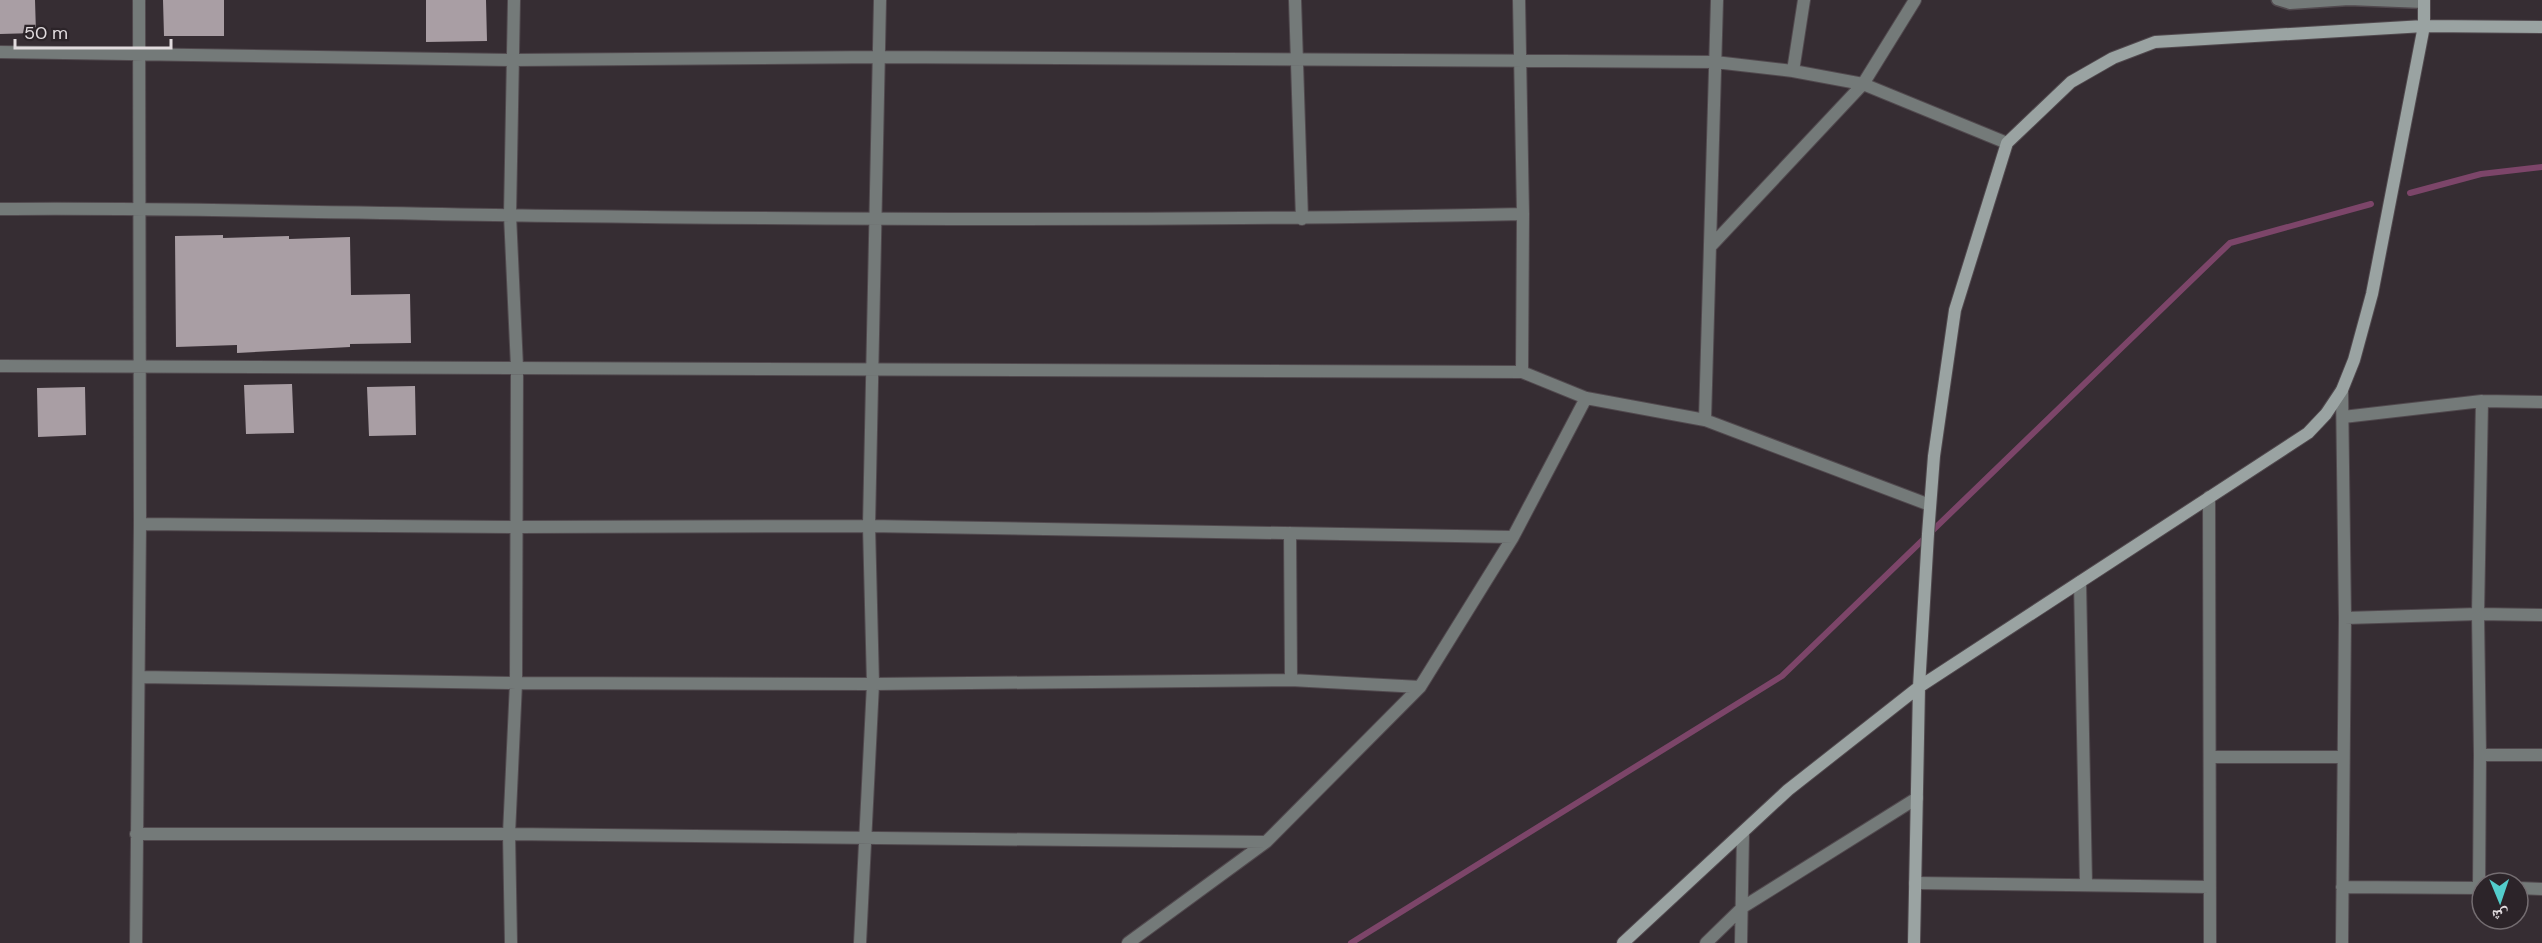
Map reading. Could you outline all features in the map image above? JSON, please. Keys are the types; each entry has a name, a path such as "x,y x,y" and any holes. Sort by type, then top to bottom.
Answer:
{"street":[{"path":"136,943 140,524 139,0"},
{"path":"511,943 509,834 516,683 517,367 510,216 514,0"},
{"path":"860,943 873,684 869,526 881,57 880,0"},
{"path":"1295,0 1302,219"},
{"path":"1519,0 1524,214 1522,372"},
{"path":"1705,420 1718,0"},
{"path":"1793,71 1804,0"},
{"path":"1710,248 1863,84 1915,0"},
{"path":"1623,943 1788,790 1919,687 2308,433 2326,414 2342,390 2354,360 2372,294 2424,27 2424,2"},
{"path":"1914,943 1919,687 1930,505 1937,435 1955,310 2007,143 2071,82 2113,58 2155,42 2424,27 2542,27"},
{"path":"0,52 139,52 513,60 881,57 1520,59 1715,62 1793,71 1863,84 2007,143"},
{"path":"0,209 141,208 510,216 876,220 1302,219 1524,214"},
{"path":"0,366 1522,372 1586,398 1705,420 1930,505"},
{"path":"2342,390 2345,618 2342,943"},
{"path":"1128,943 1266,842 1420,687 1513,537 1586,398"},
{"path":"2343,417 2482,401 2542,402"},
{"path":"2481,871 2478,614 2482,401"},
{"path":"2209,497 2210,943"},
{"path":"140,524 516,527 869,526 1513,537"},
{"path":"1290,533 1291,680"},
{"path":"2080,582 2086,884"},
{"path":"2345,618 2478,614 2542,615"},
{"path":"139,677 516,683 873,684 1291,680 1420,687"},
{"path":"2480,755 2542,756"},
{"path":"2210,757 2343,757"},
{"path":"1706,943 1743,907 1917,798"},
{"path":"1741,943 1743,833"},
{"path":"136,834 509,834 1266,842"},
{"path":"1915,883 2210,887"},
{"path":"2342,886 2470,888"}],"lane":[{"path":"2277,0 2290,4 2349,0 2424,2"}],"building":[{"path":"0,0 35,0 36,33 0,34"},
{"path":"163,0 224,0 224,36 164,36"},
{"path":"426,0 486,0 487,41 426,42"},
{"path":"223,235 223,238 350,237 351,295 410,294 411,343 350,344 350,347 237,353 237,345 176,347 175,236"},
{"path":"292,384 294,433 246,434 244,385"},
{"path":"415,386 416,435 369,436 367,387"},
{"path":"85,387 86,435 38,437 37,388"}],"waterway":[{"path":"2410,193 2481,174 2542,167"},
{"path":"1351,943 1782,676 2230,243 2371,204"}]}
